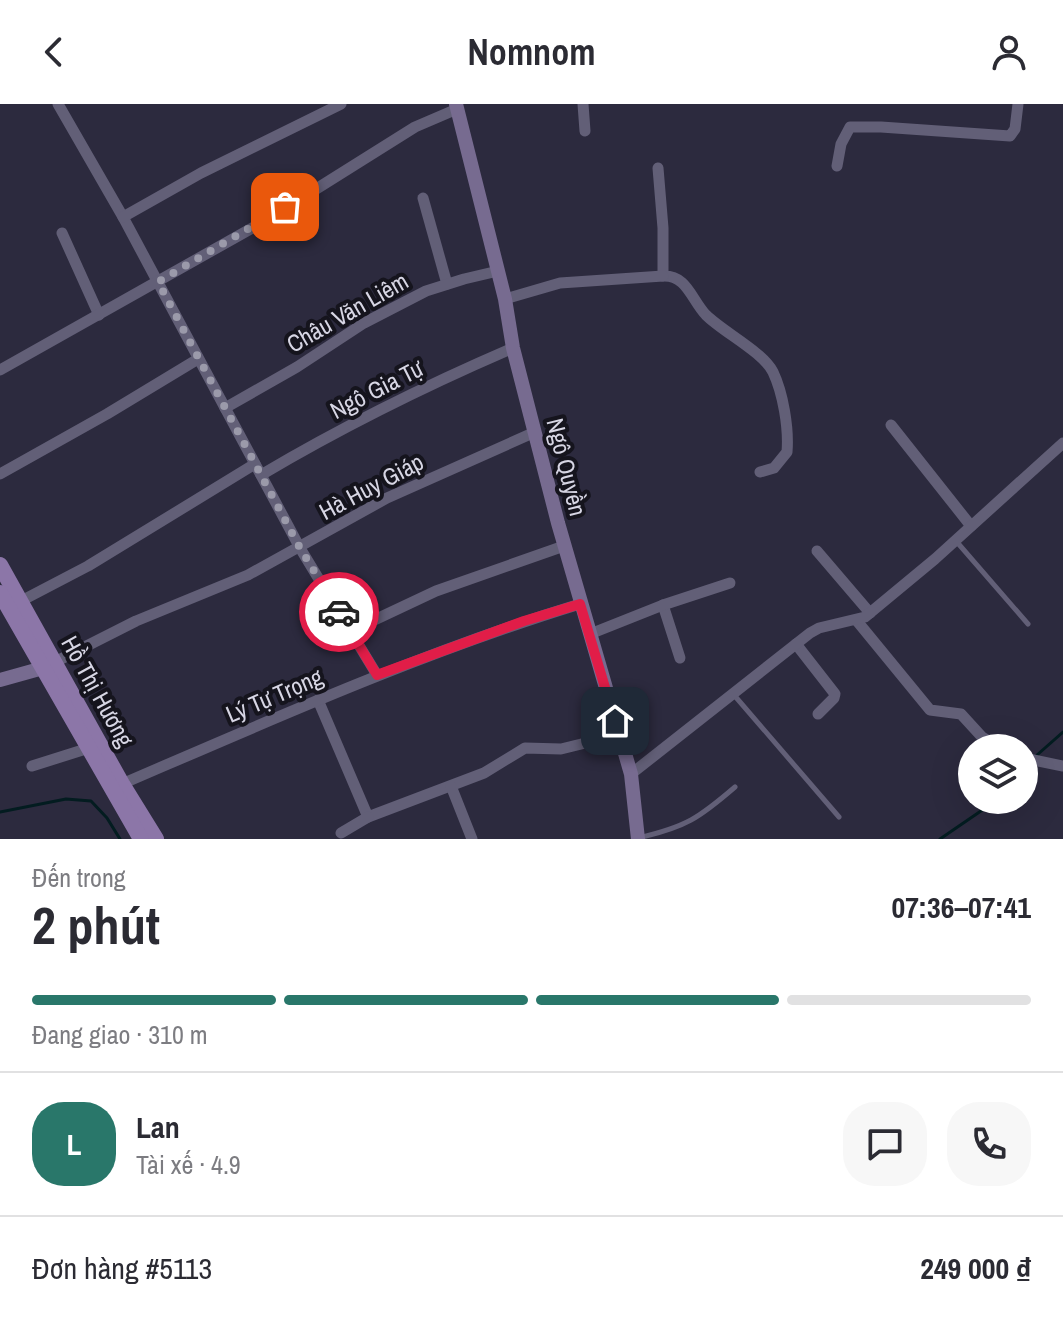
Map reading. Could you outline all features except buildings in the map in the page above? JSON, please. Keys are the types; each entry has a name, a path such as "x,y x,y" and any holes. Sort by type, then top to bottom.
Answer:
{"main road":[{"name":"Hồ Thị Hương","path":"0,565 21,601 89,748 150,837"},
{"name":"Hồ Thị Hương","path":"0,593 49,665 122,784 150,837"}],"street":[{"path":"58,104 123,217 300,548 377,675"},
{"path":"123,217 323,108 341,104"},
{"path":"583,104 585,131"},
{"path":"837,166 841,144 850,127 1010,136 1015,129 1018,104"},
{"path":"0,370 270,218 415,127 456,107"},
{"name":"Ngô Quyền","path":"456,107 564,546 631,774 638,838"},
{"path":"658,168 663,276"},
{"path":"423,198 447,284"},
{"path":"62,233 99,315"},
{"name":"Châu Văn Liêm","path":"225,408 297,367 364,323 426,291 498,271"},
{"path":"505,299 560,283 675,275 707,316 765,362 774,375 781,402 787,452 774,468 760,472"},
{"name":"Ngô Gia Tự","path":"21,601 258,469 513,348"},
{"path":"0,474 198,359"},
{"path":"891,425 971,526"},
{"name":"Hà Huy Giáp","path":"49,665 136,621 206,594 300,548 387,498 535,432"},
{"path":"631,774 819,628 857,621 870,613 956,541 1063,443"},
{"path":"351,631 436,591 564,546"},
{"path":"817,551 870,613"},
{"path":"590,634 730,583"},
{"name":"Lý Tự Trọng","path":"122,784 377,675 524,621 580,604"},
{"path":"663,605 680,658"},
{"path":"857,621 930,710 961,714 979,734"},
{"path":"796,644 835,694 818,714"},
{"path":"0,680 49,665"},
{"path":"318,700 368,817"},
{"path":"341,833 368,817 484,773 525,748 561,749 618,735"},
{"path":"32,766 89,748"},
{"path":"1038,761 1063,766"},
{"path":"451,786 472,839"}],"lane":[{"path":"956,541 1028,624"},
{"path":"734,695 839,817"},
{"path":"638,838 673,830 692,821 735,787"}],"waterway":[{"path":"1038,754 1063,732"},
{"path":"0,812 66,799 91,801 107,818 120,839"},
{"path":"940,839 977,814"}],"way so far":[{"path":"285,207 158,282 300,548 339,612"}],"route":[{"path":"339,612 377,675 524,621 580,604 615,721"}]}
